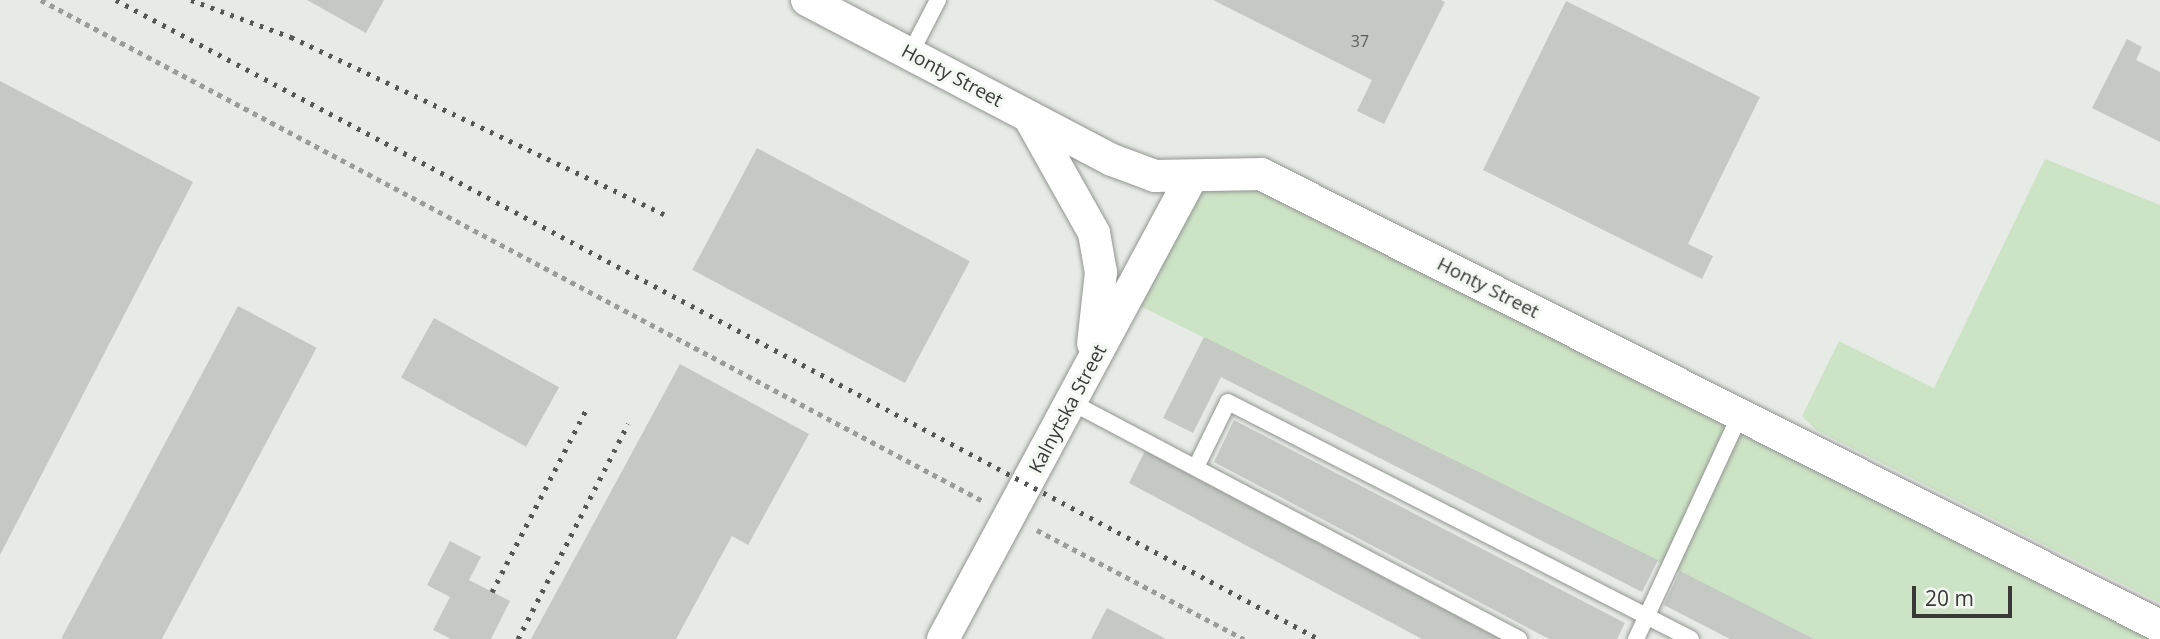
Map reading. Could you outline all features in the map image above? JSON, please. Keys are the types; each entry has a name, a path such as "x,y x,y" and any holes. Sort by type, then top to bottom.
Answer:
{"street":[{"name":"Honty Street","path":"807,0 1112,160 1155,176 1191,178 1232,171 1261,174 2160,626"},
{"path":"1028,115 1081,202 1094,233 1101,272 1086,374"},
{"name":"Kalnytska Street","path":"943,639 1191,178"}],"lane":[{"path":"911,54 939,0"},
{"path":"1071,402 1519,639"},
{"path":"1196,467 1228,402 1691,639"},
{"path":"1636,639 1740,415"}],"path":[{"path":"41,0 1244,639"}],"green space":[{"path":"2045,159 2160,205 2160,603 1816,430 1802,416 1839,341 1934,388"},
{"path":"1232,171 2160,639 1814,639 1126,299 1191,178"}],"building":[{"path":"307,0 384,0 366,33"},
{"path":"1213,0 1445,2 1384,124 1357,111 1372,80"},
{"path":"1566,1 1760,97 1688,244 1713,256 1702,279 1483,170"},
{"path":"2127,39 2142,47 2136,60 2160,72 2160,142 2092,108"},
{"path":"0,81 193,182 0,555"},
{"path":"757,148 970,261 905,383 692,270"},
{"path":"238,306 317,348 162,639 61,638"},
{"path":"434,318 559,387 526,447 401,377"},
{"path":"1204,337 1658,560 1642,592 1221,377 1193,433 1163,418"},
{"path":"680,364 809,434 748,545 732,536 676,639 531,639"},
{"path":"1234,420 1625,623 1617,639 1549,639 1214,462"},
{"path":"1145,451 1500,639 1422,639 1129,483"},
{"path":"450,541 481,557 469,580 510,601 491,639 451,639 433,630 450,597 427,585"},
{"path":"1680,571 1814,639 1730,639 1664,605"},
{"path":"1107,608 1166,639 1091,639"}],"railway":[{"path":"116,0 1319,639"},
{"path":"191,0 291,37 664,214"},
{"path":"492,592 588,406"},
{"path":"518,639 628,424"}]}
